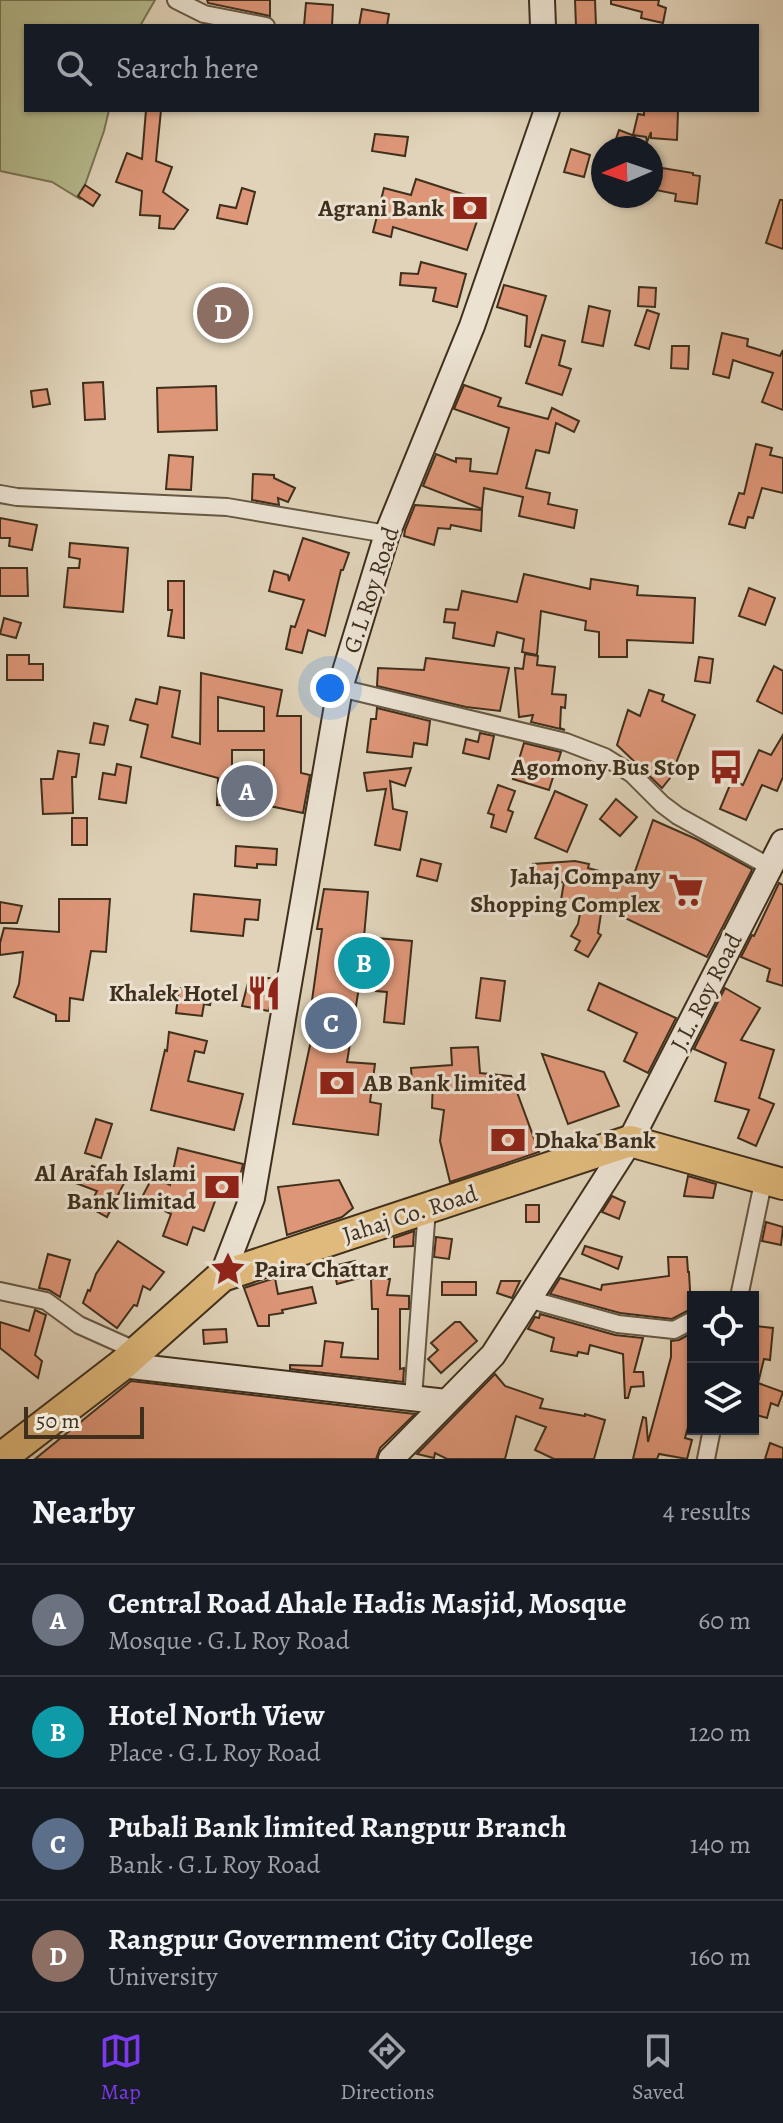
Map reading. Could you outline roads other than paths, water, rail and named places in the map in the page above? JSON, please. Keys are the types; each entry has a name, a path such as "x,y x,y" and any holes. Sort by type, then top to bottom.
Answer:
{"highway":[{"name":"Jahaj Co. Road","path":"0,1459 130,1358 222,1276 630,1141"},
{"path":"630,1141 773,1181"}],"main road":[{"path":"542,0 543,24"},
{"name":"G.L Roy Road","path":"222,1276 252,1198 340,688 387,534 472,326 546,112"},
{"name":"J.L. Roy Road","path":"391,1459 493,1355 630,1141 783,842"},
{"path":"130,1358 446,1402"}],"street":[{"path":"176,0 204,14 256,24"},
{"path":"0,494 227,507 387,534"},
{"path":"340,688 566,742 605,757 632,774 678,816 770,867"},
{"path":"741,1291 773,1181"},
{"path":"413,1398 427,1208"},
{"path":"0,1291 46,1301 130,1358"},
{"path":"528,1299 618,1324 674,1330 687,1323"},
{"path":"706,1459 711,1435"}],"place":[{"name":"Agrani Bank","path":"470,208"},
{"name":"Rangpur Government City College","path":"223,313"},
{"name":"Agomony Bus Stop","path":"726,767"},
{"name":"Central Road Ahale Hadis Masjid, Mosque","path":"247,791"},
{"name":"Jahaj Company Shopping Complex","path":"686,890"},
{"name":"Hotel North View","path":"364,963"},
{"name":"Khalek Hotel","path":"264,993"},
{"name":"Pubali Bank limited Rangpur Branch","path":"331,1023"},
{"name":"AB Bank limited","path":"337,1083"},
{"name":"Dhaka Bank","path":"508,1140"},
{"name":"Al Arafah Islami Bank limitad","path":"222,1187"},
{"name":"Paira Chattar","path":"228,1269"}]}
